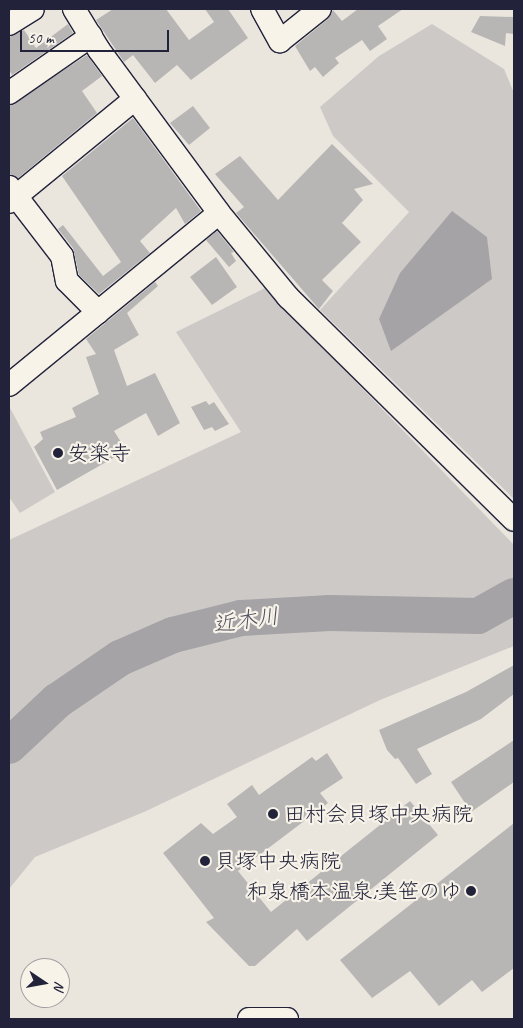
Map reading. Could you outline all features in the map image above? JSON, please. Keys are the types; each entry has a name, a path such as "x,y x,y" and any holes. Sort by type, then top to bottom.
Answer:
{"street":[{"path":"9,24 33,9"},
{"path":"262,9 280,41 320,9"},
{"path":"9,93 86,18 135,99 219,213 288,297 514,520"},
{"path":"98,312 67,280 62,256 11,195 135,99"},
{"path":"9,385 219,213"},
{"path":"249,1019 287,1019"}],"shaded area":[{"path":"432,24 504,69 514,93 514,499 320,310 409,212 333,136 320,107 379,56"},
{"path":"452,211 487,237 492,279 391,351 379,319 400,273"},
{"path":"265,288 514,545 514,646 380,700 144,812 35,857 9,889 9,540 241,432 176,332"},
{"path":"9,406 55,492 20,513 9,497"}],"building":[{"path":"113,9 166,9 189,40 214,22 205,9 228,9 248,38 191,80 177,65 155,83 133,55 124,62 96,20"},
{"path":"358,9 403,9 378,26 387,39 370,51 362,40 335,58 339,63 323,77 315,67 310,71 295,46 328,19 333,10 342,21"},
{"path":"480,16 514,17 514,34 506,33 505,46 471,32"},
{"path":"68,24 73,33 12,75 9,70 9,37 24,30 36,48"},
{"path":"87,55 102,76 82,91 97,113 18,178 9,174 9,106"},
{"path":"193,106 210,128 189,145 170,123"},
{"path":"133,118 201,211 185,224 176,208 140,241 150,253 99,294 79,275 73,248 58,229 63,225 103,276 121,262 62,176"},
{"path":"332,144 373,184 354,189 363,200 342,223 361,242 322,280 333,291 319,309 236,213 244,207 215,174 240,156 278,200"},
{"path":"217,231 234,252 231,253 236,261 229,267 206,240"},
{"path":"216,257 237,287 212,305 190,277"},
{"path":"155,282 158,286 127,313 139,335 114,350 127,386 155,373 180,423 158,436 146,413 114,431 121,442 119,444 122,453 57,490 34,447 43,439 40,432 76,417 72,408 99,394 86,357 96,354 86,339"},
{"path":"206,401 209,405 214,402 229,424 215,431 212,427 204,430 191,407"},
{"path":"514,665 514,694 481,719 417,749 432,774 416,784 398,758 395,759 387,750 379,730 466,692"},
{"path":"514,740 514,782 471,812 451,782"},
{"name":"貝塚中央病院","path":"327,753 343,778 320,793 328,803 238,871 271,912 410,801 438,835 307,941 297,929 255,966 249,966 206,922 214,918 163,853 201,823 213,834 237,817 227,804 252,785 259,795 312,757 316,761"},
{"name":"和泉橋本温泉;美笹のゆ","path":"514,823 514,968 482,992 472,980 439,1006 410,971 372,998 340,960"}],"waterway":[{"name":"近木川","path":"9,746 57,701 120,658 173,635 241,618 330,613 478,616 514,596"}],"place":[{"name":"安楽寺","path":"58,453"},
{"name":"田村会貝塚中央病院","path":"273,814"},
{"name":"貝塚中央病院","path":"205,861"},
{"name":"和泉橋本温泉;美笹のゆ","path":"471,891"}]}
